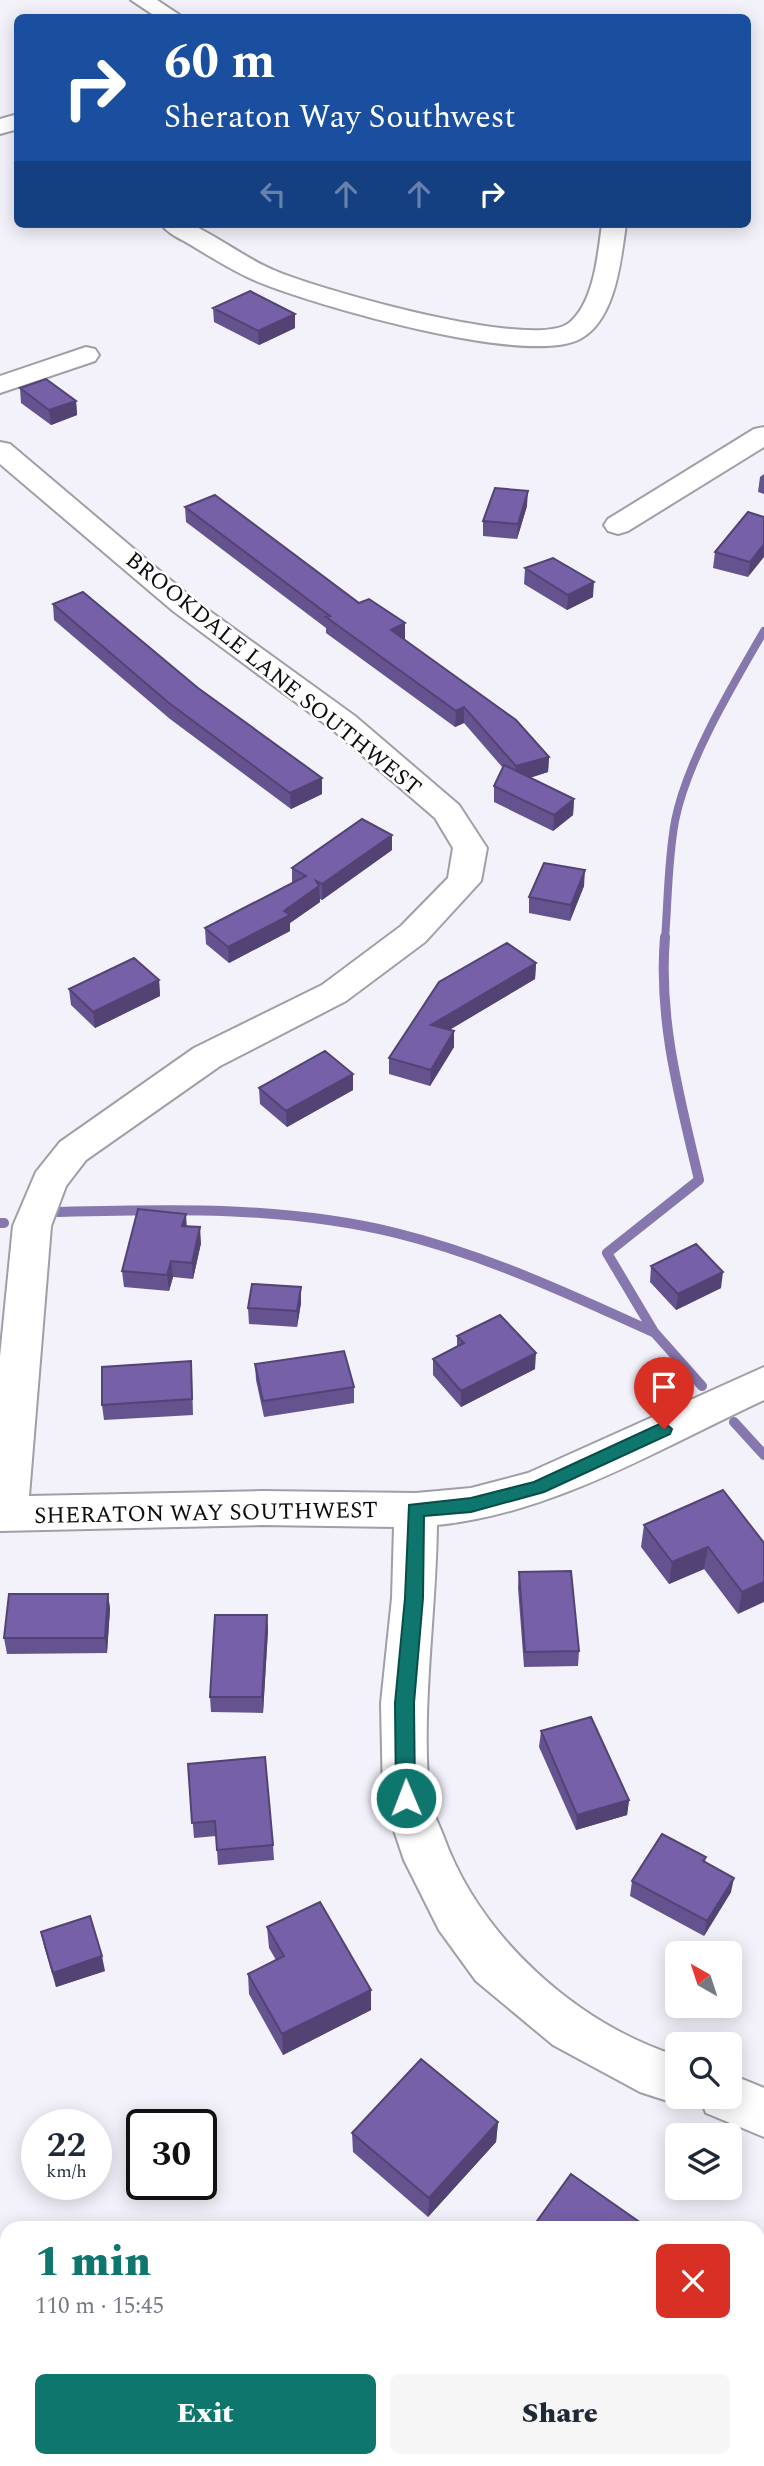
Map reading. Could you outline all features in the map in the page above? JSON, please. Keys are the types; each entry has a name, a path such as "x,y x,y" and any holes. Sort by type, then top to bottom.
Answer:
{"street":[{"path":"142,0 167,14"},
{"path":"180,228 264,276 309,294 455,329 514,336 562,336 579,328 588,315 607,272 613,228"},
{"path":"0,385 86,355"},
{"path":"618,525 764,435"},
{"name":"BROOKDALE LANE SOUTHWEST","path":"0,450 183,605 344,723 447,812 470,848 464,881 414,934 334,993 207,1057 73,1151 49,1181 32,1226 3,1514"},
{"name":"SHERATON WAY SOUTHWEST","path":"3,1514 262,1508 416,1510 471,1505 538,1488 764,1382"},
{"path":"416,1510 414,1598 404,1703 406,1798 428,1860 456,1915 493,1965 570,2029 640,2068 665,2076"},
{"path":"742,2104 764,2113"}],"building":[{"path":"250,291 295,314 258,331 213,308"},
{"path":"46,379 76,401 49,410 20,388"},
{"path":"495,488 528,491 518,524 483,521"},
{"path":"215,495 359,603 369,599 405,623 391,630 516,720 549,757 516,766 464,707 456,711 326,617 330,616 185,507"},
{"path":"748,512 764,517 764,544 750,562 715,552"},
{"path":"553,558 594,582 568,595 525,568"},
{"path":"83,592 198,688 322,778 290,793 169,703 53,604"},
{"path":"504,765 574,799 554,815 494,786"},
{"path":"362,819 392,835 322,884 316,881 319,886 284,911 290,915 228,947 205,928 306,876 292,868"},
{"path":"544,863 585,870 571,905 529,897"},
{"path":"507,943 536,963 431,1025 454,1031 431,1070 389,1058 439,982"},
{"path":"134,958 159,980 93,1012 69,989"},
{"path":"325,1051 353,1074 286,1111 259,1088"},
{"path":"138,1209 186,1214 182,1226 200,1227 192,1263 171,1261 167,1275 122,1271"},
{"path":"696,1244 723,1272 678,1294 651,1266"},
{"path":"252,1284 301,1287 297,1311 248,1308"},
{"path":"500,1315 536,1353 461,1391 433,1359 464,1343 457,1336"},
{"path":"344,1351 354,1387 263,1401 255,1364"},
{"path":"191,1361 192,1399 102,1405 102,1367"},
{"path":"723,1490 764,1543 764,1582 742,1592 708,1547 672,1562 644,1525"},
{"path":"571,1571 579,1651 525,1652 519,1572"},
{"path":"9,1594 108,1594 105,1638 4,1638"},
{"path":"215,1615 267,1615 262,1697 210,1697"},
{"path":"591,1717 629,1800 577,1815 541,1731"},
{"path":"265,1757 273,1845 217,1850 215,1821 192,1823 188,1764"},
{"path":"662,1834 706,1857 703,1861 734,1878 707,1921 632,1881"},
{"path":"320,1902 371,1990 282,2034 248,1974 284,1956 267,1927"},
{"path":"90,1916 102,1956 53,1973 41,1932"},
{"path":"421,2059 498,2122 429,2198 352,2133"},
{"path":"571,2174 638,2221 537,2221"}],"waterway":[{"path":"665,939 671,850 681,798 712,723 764,631"},
{"path":"665,937 665,999 672,1060 699,1180 607,1253 654,1332 702,1386"},
{"path":"58,1212 228,1211 354,1224 462,1252 559,1290 653,1332"},
{"path":"734,1422 764,1455"}],"route":[{"path":"406,1798 404,1703 414,1598 416,1510 471,1505 538,1488 664,1429"}]}
